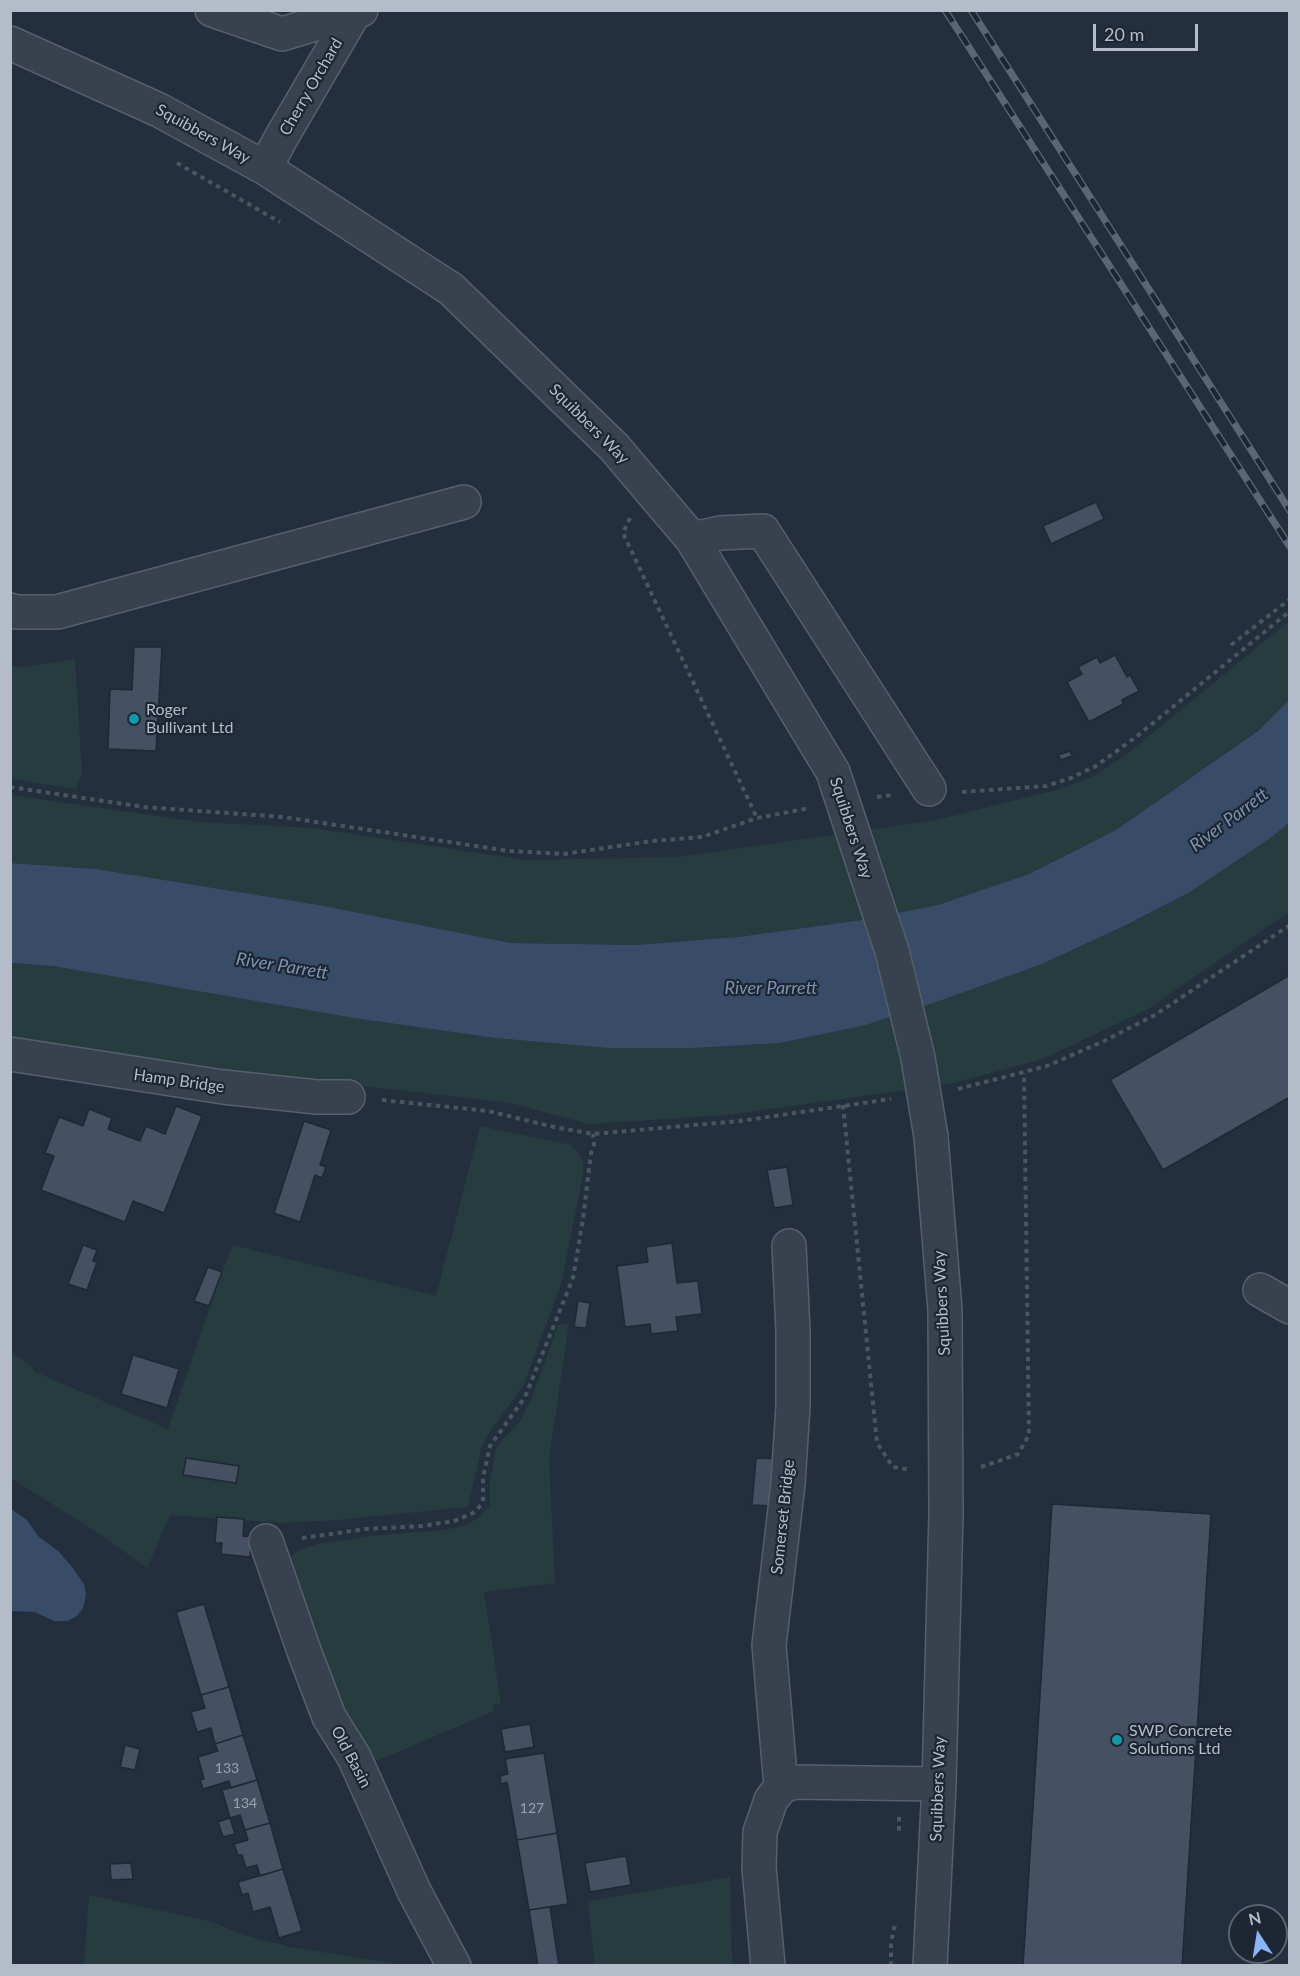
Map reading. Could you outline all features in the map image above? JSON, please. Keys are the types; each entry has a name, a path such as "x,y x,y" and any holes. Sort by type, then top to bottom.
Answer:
{"street":[{"path":"212,10 282,34 358,12"},
{"name":"Cherry Orchard","path":"265,168 358,12"},
{"name":"Squibbers Way","path":"10,43 159,110 265,168 451,289 614,447 692,539 833,771 892,951 918,1058 931,1137 945,1311 946,1514 939,1784 930,1965"},
{"path":"10,610 57,612 464,502"},
{"path":"692,539 720,533 763,531 929,789"},
{"name":"Hamp Bridge","path":"10,1054 223,1087 317,1097 348,1097"},
{"name":"Somerset Bridge","path":"781,1787 769,1645 788,1484 793,1406 793,1331 789,1246"},
{"path":"1260,1290 1290,1307"},
{"name":"Old Basin","path":"269,1548 304,1651 330,1717 354,1757 414,1891 454,1965"},
{"path":"768,1965 759,1868 760,1832 771,1800 781,1787 794,1782 939,1784"}],"path":[{"path":"176,162 290,228"},
{"path":"631,515 622,533 757,818"},
{"path":"1231,645 1290,599"},
{"path":"929,789 951,793 1046,786 1071,778 1096,766 1136,737 1290,611"},
{"path":"10,787 144,807 283,817 510,851 564,854 652,841 702,837 757,818 798,810"},
{"path":"949,1091 1047,1066 1155,1015 1290,925"},
{"path":"981,1467 1018,1454 1029,1435 1024,1073"},
{"path":"348,1097 488,1112 554,1128 593,1134 740,1121 902,1097"},
{"path":"843,1105 877,1443 893,1467 915,1471"},
{"path":"269,1548 304,1538 366,1529 422,1526 454,1521 473,1513 481,1505 483,1478 490,1446 525,1397 573,1278 594,1145 593,1134"}],"green space":[{"path":"1289,621 1289,700 1259,729 1116,830 1029,874 938,905 862,920 738,937 636,945 511,943 319,905 96,869 11,863 10,795 199,822 313,828 525,860 678,857 937,820 1060,789 1093,776 1126,755"},
{"path":"75,659 82,773 76,789 11,779 11,666 24,667"},
{"path":"1289,823 1289,912 1148,1009 1043,1059 949,1084 727,1115 589,1124 510,1103 223,1074 11,1039 11,963 53,966 354,1018 495,1038 609,1048 692,1048 780,1043 866,1025 1042,964 1190,892"},
{"path":"480,1126 571,1145 583,1162 583,1174 562,1281 524,1384 487,1436 481,1450 468,1507 338,1520 280,1523 170,1515 147,1568 104,1537 11,1478 10,1352 34,1367 33,1371 168,1429 233,1245 436,1296","holes":["186,1458 239,1466 236,1482 184,1475"]},
{"path":"569,1323 549,1458 555,1583 484,1592 501,1704 493,1705 494,1711 379,1760 372,1760 339,1706 288,1560 299,1550 318,1544 370,1536 444,1530 464,1526 480,1517 490,1505 490,1480 496,1449 520,1421 532,1398 558,1325"},
{"path":"730,1877 732,1965 595,1965 588,1901"},
{"path":"89,1895 213,1922 243,1935 290,1947 405,1965 84,1965"}],"water":[{"name":"River Parrett","path":"1289,700 1289,823 1272,837 1190,892 1042,964 866,1025 780,1043 692,1048 609,1048 495,1038 354,1018 53,966 11,963 10,863 96,869 319,905 511,943 636,945 738,937 862,920 938,905 1029,874 1116,830 1259,730"},
{"path":"11,1509 27,1520 38,1536 58,1551 84,1584 86,1595 83,1608 77,1616 67,1621 54,1621 35,1612 11,1611"}],"building":[{"path":"1096,502 1104,519 1051,544 1043,526"},
{"name":"Roger Bullivant Ltd","path":"134,647 162,647 156,751 108,749 110,689 132,690"},
{"path":"1115,655 1127,677 1130,675 1139,691 1122,700 1123,704 1089,722 1067,682 1082,674 1078,667 1097,657 1100,663"},
{"path":"1070,751 1072,756 1061,760 1058,755"},
{"path":"1290,975 1290,1097 1163,1170 1110,1080"},
{"path":"176,1106 202,1116 164,1213 133,1201 125,1222 41,1190 54,1156 45,1153 59,1117 83,1126 89,1109 112,1118 108,1129 140,1141 146,1126 165,1134"},
{"path":"304,1121 331,1130 320,1165 326,1167 322,1178 315,1175 300,1222 274,1213"},
{"path":"787,1167 793,1205 774,1208 767,1170"},
{"path":"672,1243 677,1283 698,1281 702,1314 676,1317 678,1331 651,1334 650,1324 625,1327 617,1266 648,1262 646,1247"},
{"path":"83,1245 97,1250 93,1261 97,1262 87,1290 68,1284"},
{"path":"208,1267 222,1272 209,1306 194,1301"},
{"path":"578,1301 590,1303 586,1328 574,1327"},
{"path":"133,1355 179,1369 167,1408 121,1394"},
{"path":"186,1458 239,1466 236,1483 183,1475"},
{"path":"756,1458 779,1459 776,1506 752,1505"},
{"name":"SWP Concrete Solutions Ltd","path":"1052,1504 1211,1514 1182,1966 1023,1966"},
{"path":"217,1517 244,1519 243,1536 252,1537 250,1557 221,1554 222,1543 215,1543"},
{"path":"204,1604 229,1687 201,1695 176,1612"},
{"path":"229,1687 243,1735 215,1744 211,1728 197,1732 191,1712 205,1708 201,1695"},
{"path":"530,1724 534,1747 505,1752 501,1729"},
{"path":"243,1735 257,1780 231,1788 229,1781 203,1789 200,1780 204,1779 198,1757 218,1751 215,1744"},
{"path":"125,1745 140,1749 135,1770 120,1767"},
{"path":"544,1753 557,1833 517,1840 507,1782 501,1784 500,1776 508,1774 505,1759"},
{"path":"257,1780 270,1823 245,1830 240,1815 230,1818 222,1790"},
{"path":"230,1818 235,1834 223,1837 218,1822"},
{"path":"270,1823 283,1869 260,1876 257,1865 246,1868 242,1855 238,1855 234,1844 248,1840 245,1830"},
{"path":"557,1833 568,1904 529,1910 517,1840"},
{"path":"626,1856 631,1885 590,1892 585,1863"},
{"path":"131,1863 133,1879 111,1880 110,1864"},
{"path":"283,1869 302,1931 279,1938 270,1907 253,1912 248,1893 242,1895 238,1882"},
{"path":"550,1907 559,1966 538,1966 529,1910"}],"railway":[{"path":"945,10 1290,547"},
{"path":"971,10 1290,511"}],"place":[{"name":"Roger Bullivant Ltd","path":"134,719"},
{"name":"SWP Concrete Solutions Ltd","path":"1117,1740"}]}
